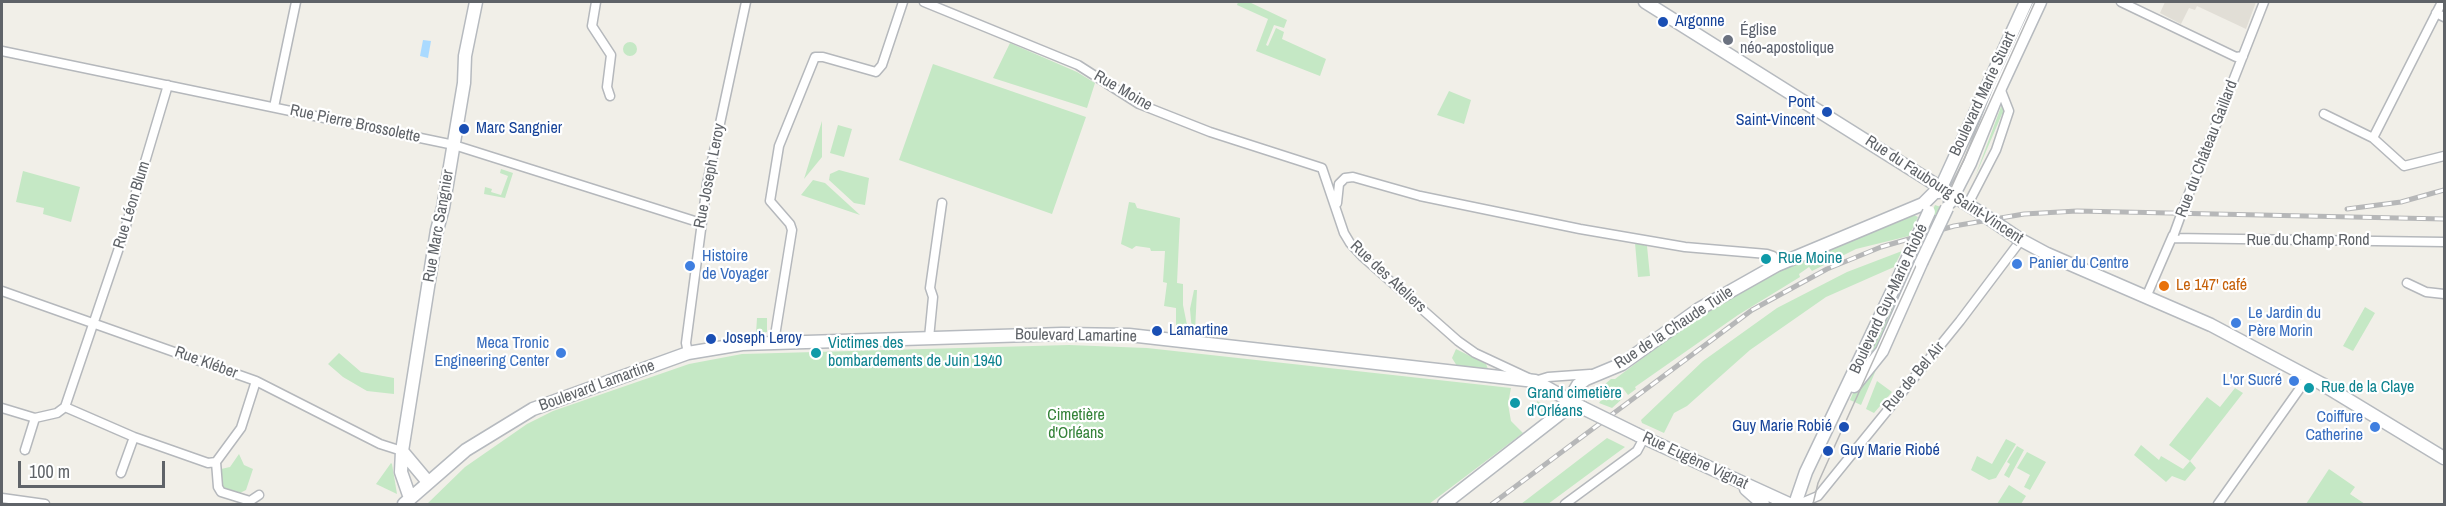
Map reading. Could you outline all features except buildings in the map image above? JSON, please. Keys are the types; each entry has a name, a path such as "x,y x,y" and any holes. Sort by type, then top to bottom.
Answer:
{"street":[{"path":"274,107 296,2"},
{"name":"Rue Marc Sangnier","path":"410,502 401,472 402,450 437,230 464,83 465,56 476,2"},
{"path":"596,2 592,26 611,55 612,66 607,87 610,96"},
{"name":"Rue Joseph Leroy","path":"688,353 686,344 701,223 719,125 746,2"},
{"path":"774,342 792,230 790,224 770,201 779,146 815,57 819,56 876,72 882,65 903,2"},
{"name":"Rue Moine","path":"924,2 1078,65 1139,104 1210,132 1314,164 1324,172"},
{"name":"Rue du Faubourg Saint-Vincent","path":"1645,2 1941,186 2021,240 2047,254 2211,324 2308,377 2445,458"},
{"name":"Boulevard Marie Stuart","path":"1941,186 2026,2"},
{"name":"Boulevard Marie Stuart","path":"1947,208 1970,163 2000,88 2040,2"},
{"path":"2121,2 2236,57 2243,56"},
{"name":"Rue du Château Gaillard","path":"2147,295 2173,236 2264,2"},
{"path":"2373,138 2442,2"},
{"path":"2436,13 2445,17"},
{"name":"Rue Pierre Brossolette","path":"2,51 454,145 701,223"},
{"name":"Rue Léon Blum","path":"65,407 66,398 94,324 168,85"},
{"name":"Boulevard Marie Stuart","path":"1968,204 1996,150 2009,111 2000,88"},
{"path":"2324,114 2373,138 2404,166 2445,156"},
{"name":"Rue des Ateliers","path":"1324,172 1344,233 1363,257 1451,336 1475,353 1535,381"},
{"path":"1336,210 1337,187 1345,178 1353,177 1420,196 1591,231 1685,247 1767,254 1773,256 1777,265"},
{"name":"Boulevard Guy-Marie Riobé","path":"1797,504 1799,487 1941,186"},
{"name":"Rue de la Chaude Tuile","path":"1444,504 1562,412 1581,382 1622,364 1699,309 1777,265 1923,204 1941,186"},
{"path":"928,338 933,297 930,288 942,203"},
{"name":"Boulevard Guy-Marie Riobé","path":"1835,411 1882,351 1947,208"},
{"name":"Rue du Champ Rond","path":"2173,236 2445,242"},
{"name":"Rue de Bel Air","path":"1797,504 1818,496 1960,321 2021,240"},
{"path":"2408,283 2426,292 2445,294"},
{"name":"Rue Kléber","path":"2,291 256,381 380,444 402,450"},
{"name":"Boulevard Lamartine","path":"410,502 428,482 466,450 533,409 688,353 742,344 1071,333 1129,335 1535,381 1568,401"},
{"name":"Rue de la Chaude Tuile","path":"1535,381 1548,377 1597,374"},
{"path":"2218,504 2308,377"},
{"path":"256,381 241,428 216,462 218,487 222,492 250,501 259,495"},
{"name":"Rue Eugène Vignat","path":"1568,401 1739,483 1789,504"},
{"path":"2,408 35,418 49,416 65,407 134,436 208,463 216,462"},
{"path":"25,450 35,418"},
{"path":"121,473 134,436"},
{"path":"1565,504 1637,451 1641,436"},
{"path":"402,450 428,482"},
{"path":"1739,483 1763,504"},
{"path":"2,498 45,504"}],"shaded area":[{"path":"2165,2 2256,2 2246,29 2197,6 2195,10 2189,8 2181,24 2160,13"}],"green space":[{"path":"1238,2 1249,2 1287,20 1284,28 1274,25 1266,45 1268,46 1276,28 1284,32 1282,39 1326,59 1320,76 1256,51 1268,19 1237,5"},
{"path":"630,42 635,44 637,49 635,54 630,56 625,54 623,49 625,44"},
{"path":"1010,43 1077,72 1095,83 1087,108 993,78"},
{"path":"933,64 1086,117 1052,214 899,160"},
{"path":"1449,91 1471,100 1464,124 1437,115"},
{"path":"2002,104 2006,115 2002,114 1975,177"},
{"path":"822,121 822,157 804,179"},
{"path":"838,125 852,129 844,157 830,153"},
{"path":"501,169 513,173 505,198 484,194 485,187 501,195 508,176 500,173"},
{"path":"839,170 869,178 865,205 854,203 829,180 830,174"},
{"path":"23,171 80,187 71,222 43,214 44,208 16,202"},
{"path":"813,180 825,183 860,215 801,195"},
{"path":"1129,202 1135,203 1137,208 1180,218 1177,283 1183,284 1183,305 1188,330 1176,329 1176,308 1164,306 1167,283 1163,282 1165,251 1151,251 1150,248 1136,246 1132,249 1121,244"},
{"path":"1935,205 1944,208 1880,349 1858,376"},
{"path":"1914,215 1918,217 1909,236 1856,249 1812,271 1809,267 1799,274 1800,277 1738,315 1635,387 1636,389 1628,395 1622,387 1618,391 1622,399 1612,408 1599,403 1602,399 1598,395 1591,396 1692,321 1741,292 1799,261"},
{"path":"1635,243 1647,246 1650,276 1638,277"},
{"path":"1902,251 1894,267 1826,297 1750,350 1687,406 1674,413 1664,433 1642,423 1641,420 1703,361 1777,308 1847,272"},
{"path":"1194,290 1197,290 1195,332 1192,331 1190,309"},
{"path":"2365,307 2375,313 2353,351 2343,346"},
{"path":"757,318 767,318 767,332 756,334"},
{"name":"Cimetière d'Orléans","path":"1069,345 1147,348 1511,388 1508,404 1511,421 1523,433 1429,504 427,504 465,467 527,424 553,411 689,364 742,354"},
{"path":"1456,349 1486,364 1488,369 1457,366 1452,358"},
{"path":"339,353 361,372 394,378 394,394 367,391 343,377 328,364"},
{"path":"1879,363 1861,405 1850,400 1856,386"},
{"path":"1877,381 1892,392 1874,413 1866,409"},
{"path":"2235,388 2243,393 2190,461 2169,445 2207,397 2220,407"},
{"path":"1537,401 1554,409 1546,416 1538,415"},
{"path":"1607,438 1625,447 1548,504 1521,504"},
{"path":"2006,439 2016,444 1996,478 1989,480 1971,470 1977,456 1992,464"},
{"path":"2141,445 2159,460 2161,456 2183,469 2190,461 2196,468 2185,481 2172,476 2166,482 2134,455"},
{"path":"2017,446 2024,450 2009,478 2004,475 2010,464 2007,462"},
{"path":"2027,452 2046,462 2030,490 2024,487 2030,475 2017,468"},
{"path":"239,454 244,465 253,469 246,490 238,494 222,487 221,469 230,467"},
{"path":"392,464 397,494 376,484"},
{"path":"2329,469 2355,487 2350,494 2365,504 2306,504"},
{"path":"2009,485 2026,496 2021,504 1997,504"}],"water":[{"path":"423,40 431,41 428,58 420,56"}],"tram line":[{"path":"1813,504 1818,483 2035,2"}],"railway":[{"path":"2347,209 2401,202 2444,190"},
{"path":"1492,504 1752,310 1827,269 1881,247 1954,226 2024,214 2077,211 2444,219"}],"place":[{"name":"Argonne","path":"1663,22"},
{"name":"Église néo-apostolique","path":"1728,40"},
{"name":"Pont Saint-Vincent","path":"1827,112"},
{"name":"Marc Sangnier","path":"464,129"},
{"name":"Rue Moine","path":"1766,259"},
{"name":"Panier du Centre","path":"2017,264"},
{"name":"Histoire de Voyager","path":"690,266"},
{"name":"Le 147' café","path":"2164,286"},
{"name":"Le Jardin du Père Morin","path":"2236,323"},
{"name":"Lamartine","path":"1157,331"},
{"name":"Joseph Leroy","path":"711,339"},
{"name":"Meca Tronic Engineering Center","path":"561,353"},
{"name":"Victimes des bombardements de Juin 1940","path":"816,353"},
{"name":"L'or Sucré","path":"2294,381"},
{"name":"Rue de la Claye","path":"2309,388"},
{"name":"Grand cimetière d'Orléans","path":"1515,403"},
{"name":"Guy Marie Robié","path":"1844,427"},
{"name":"Coiffure Catherine","path":"2375,427"},
{"name":"Guy Marie Riobé","path":"1828,451"}]}
